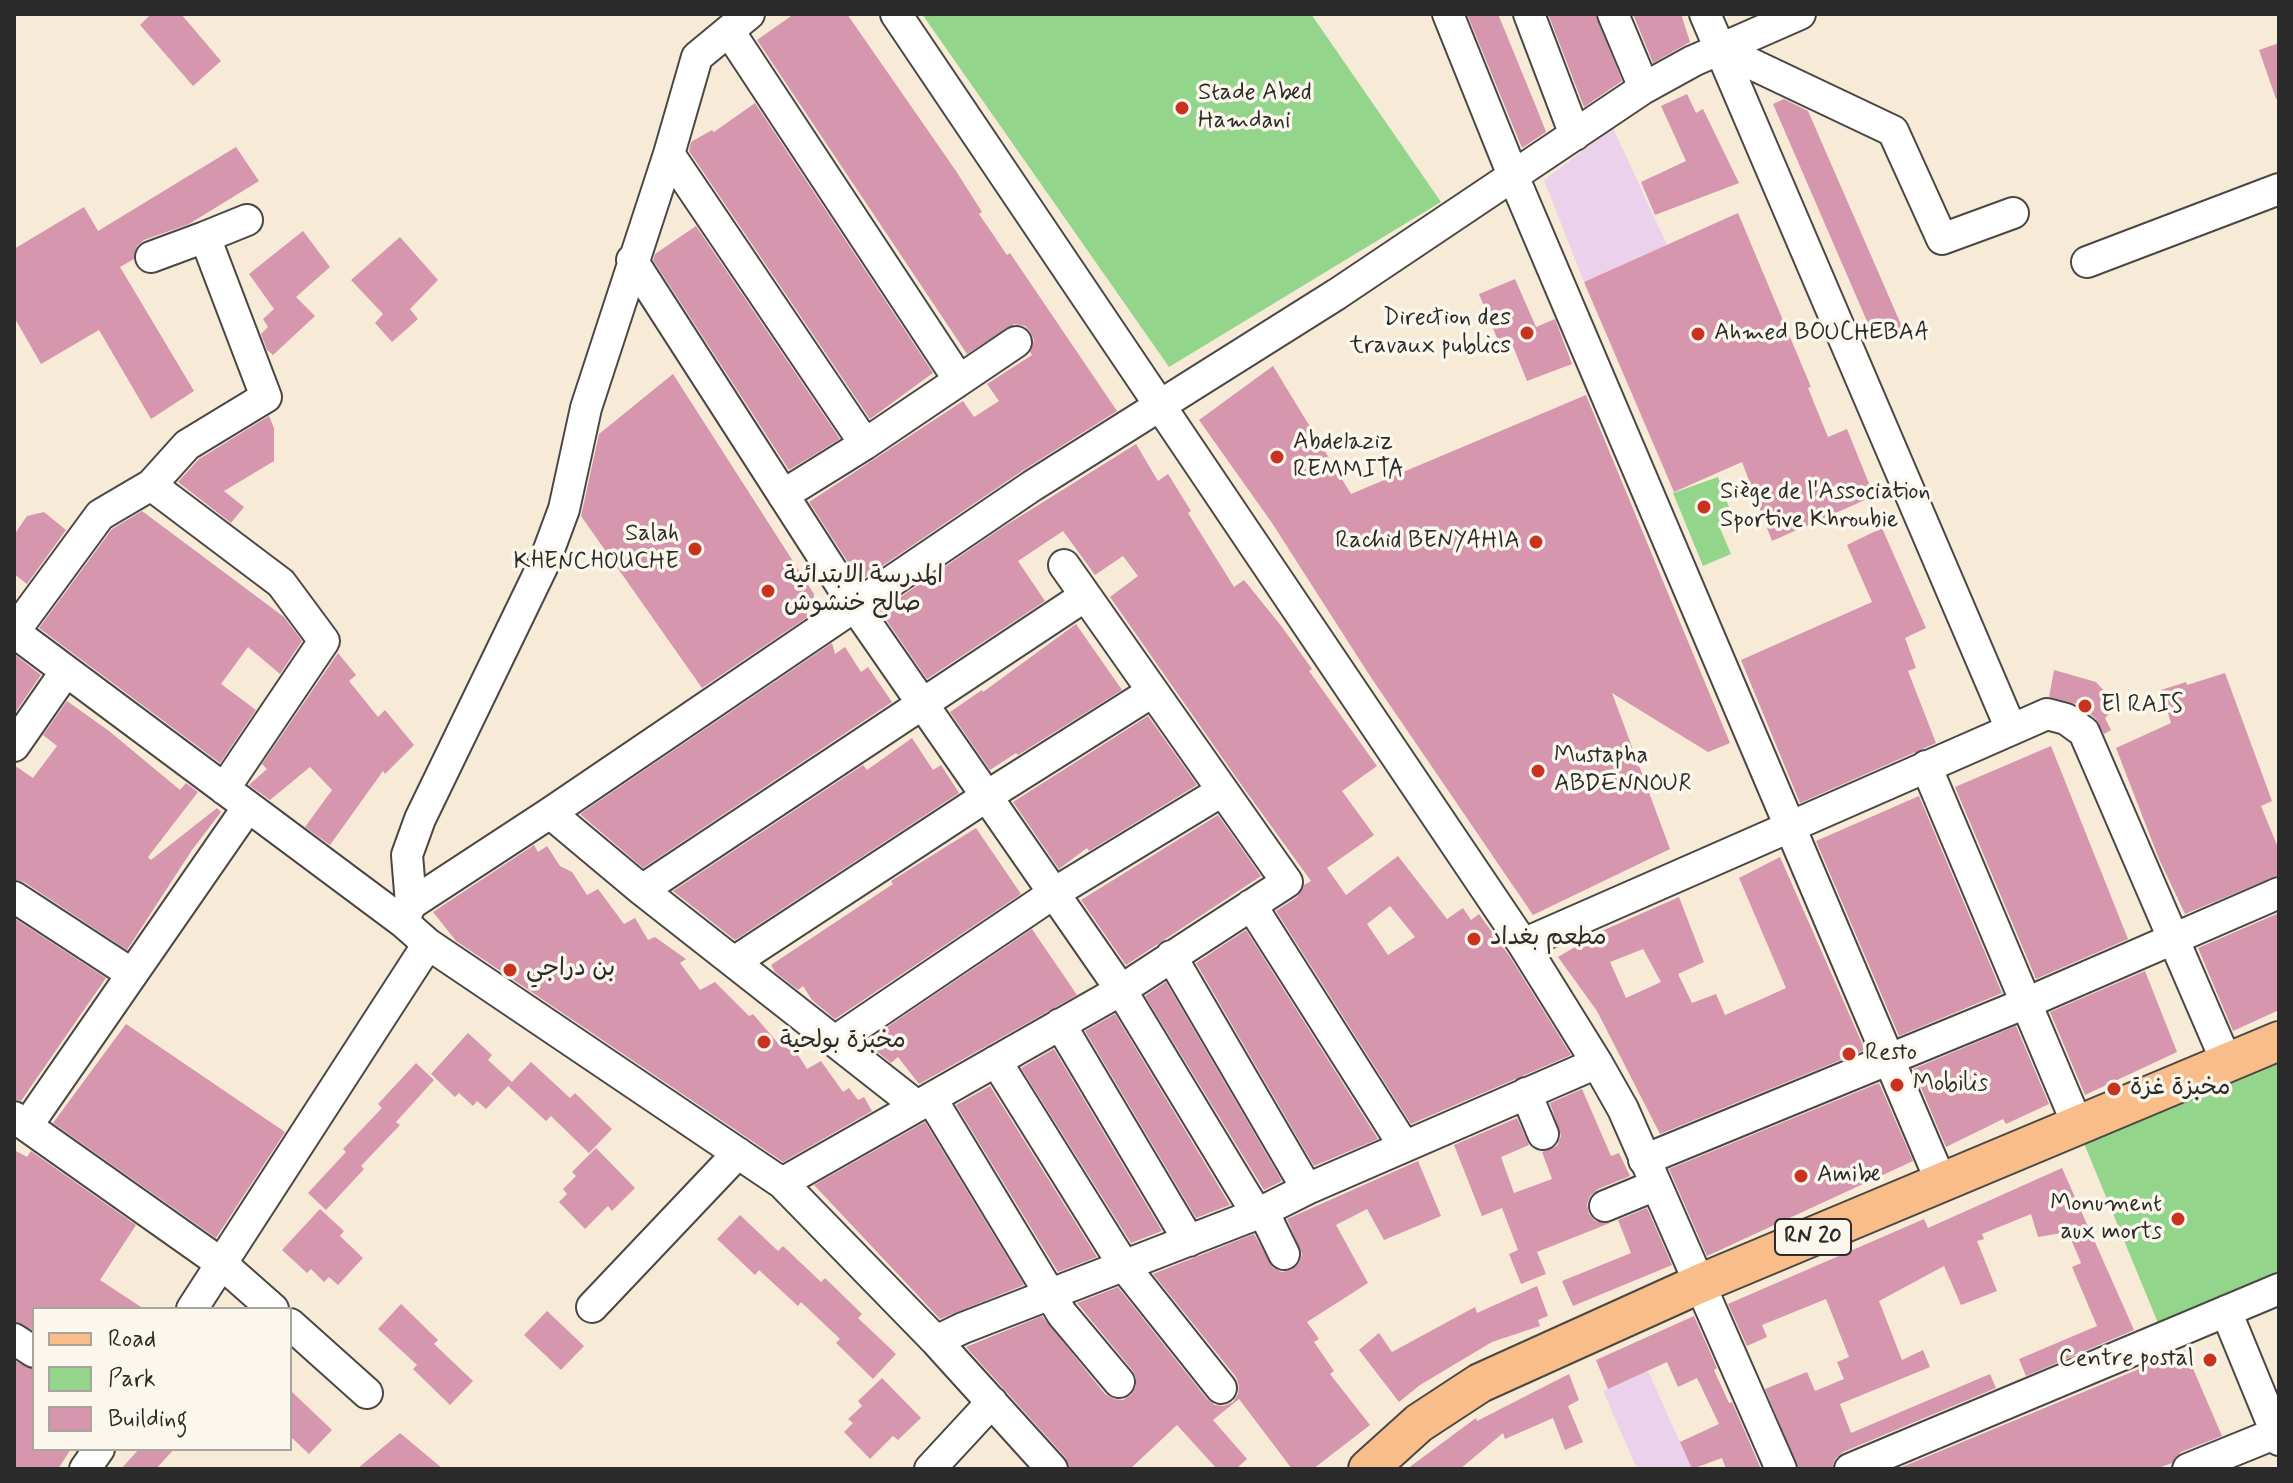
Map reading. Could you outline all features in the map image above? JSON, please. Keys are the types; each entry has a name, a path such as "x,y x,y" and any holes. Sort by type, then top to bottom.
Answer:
{"main road":[{"name":"RN 20","path":"1368,1469 1419,1423 1480,1383 1699,1284 2279,1041"}],"street":[{"path":"896,14 1523,944 1597,1063 1623,1109 1781,1469"},
{"path":"1448,14 1514,178 1942,1184"},
{"path":"1529,14 1575,135"},
{"path":"1613,14 1644,88"},
{"path":"1705,14 2011,729"},
{"path":"407,913 1032,486 1514,178 1644,88 1720,49 1800,14"},
{"path":"407,913 407,855 420,819 544,563 564,509 586,408 669,154 697,57 739,22 959,380"},
{"path":"1720,49 1893,131 1942,239 2013,213"},
{"path":"669,154 865,444"},
{"path":"2087,262 2279,189"},
{"path":"151,257 247,220"},
{"path":"205,237 266,397 187,445 151,485 100,515 14,632 236,798 407,913 428,944 782,1183 936,1341 1052,1469"},
{"path":"632,260 854,605 1121,990 1284,1254"},
{"path":"783,495 1016,342"},
{"path":"151,485 281,583 324,641 132,974 20,1122 222,1264 271,1307"},
{"path":"782,1183 1121,990 1287,882 1064,565"},
{"path":"642,890 1085,596"},
{"path":"14,746 66,671"},
{"path":"734,962 1152,692"},
{"path":"1523,944 2047,714 2066,719 2084,732 2227,1063"},
{"path":"1926,766 2078,1126"},
{"path":"835,1041 1054,893 1222,791"},
{"path":"550,813 642,890 835,1041 924,1102 1070,1326 1119,1382"},
{"path":"1605,1206 1650,1173 1890,1059 2279,893"},
{"path":"14,897 132,974"},
{"path":"1251,905 1404,1146"},
{"path":"193,1307 428,944"},
{"path":"1171,956 1307,1189"},
{"path":"1060,1024 1189,1241"},
{"path":"996,1061 1124,1266 1221,1388"},
{"path":"936,1341 1260,1213 1307,1189 1597,1063"},
{"path":"1526,1093 1543,1134"},
{"path":"592,1307 738,1153"},
{"path":"1850,1469 2279,1289"},
{"path":"2188,1469 2278,1435 2226,1311"},
{"path":"292,1326 367,1393"},
{"path":"14,1339 32,1351"},
{"path":"930,1469 992,1402"},
{"path":"85,1469 98,1451"}],"shaded area":[{"path":"1613,128 1667,245 1584,282 1544,180"},
{"path":"1648,1371 1692,1469 1637,1469 1603,1391"}],"green space":[{"name":"Stade Abed Hamdani","path":"922,14 1311,14 1441,202 1169,367"},
{"name":"Siège de l'Association Sportive Khroubie","path":"1718,477 1734,521 1720,528 1731,554 1703,566 1673,493"},
{"path":"2279,1060 2279,1273 2158,1323 2083,1141"}],"building":[{"path":"151,14 181,14 221,61 193,86 140,25"},
{"path":"794,14 847,14 956,171 982,212 979,214 1007,255 1010,253 1117,411 860,581 809,502 963,401 974,417 999,401 987,384 1032,355 1034,340 1025,326 1014,324 967,354 757,40"},
{"path":"1467,14 1498,14 1537,109 1546,132 1522,148"},
{"path":"1548,14 1595,14 1622,81 1584,107"},
{"path":"1633,14 1681,14 1690,42 1653,63"},
{"path":"2279,43 2279,99 2276,99 2259,50"},
{"path":"1687,94 1696,113 1703,109 1739,183 1655,215 1641,182 1686,161 1661,106"},
{"path":"1784,99 1808,111 1903,329 1876,342 1773,104"},
{"path":"755,103 933,373 870,419 689,151 691,142 712,130 714,132"},
{"path":"236,147 259,181 189,224 144,240 137,246 134,259 120,267 194,391 151,419 99,330 41,364 14,317 14,249 84,207 98,231"},
{"name":"Ahmed BOUCHEBAA","path":"1738,213 1811,387 1808,388 1828,437 1847,429 1874,496 1772,541 1742,462 1674,492 1584,282"},
{"path":"696,226 840,439 789,470 653,260 655,254"},
{"path":"303,231 330,267 296,297 315,316 273,355 267,350 261,334 268,327 263,319 274,309 249,274"},
{"path":"400,237 438,280 410,309 418,319 392,342 375,323 383,314 351,280"},
{"name":"Direction des travaux publics","path":"1515,279 1536,327 1555,319 1572,364 1527,381 1510,339 1499,343 1479,294"},
{"path":"1273,366 1351,494 1586,395 1730,743 1708,752 1612,693 1670,849 1533,915 1370,676 1272,523 1199,420"},
{"name":"Salah KHENCHOUCHE","path":"673,374 814,594 812,614 702,688 581,516 599,434"},
{"path":"269,416 274,428 274,461 224,491 244,507 231,523 178,482 199,459"},
{"path":"1136,444 1158,481 1168,474 1234,587 1244,580 1282,627 1312,669 1309,671 1377,766 1342,791 1374,835 1327,868 1346,895 1398,856 1447,919 1463,908 1471,920 1479,914 1510,957 1571,1055 1411,1124 1276,911 1297,897 1304,885 1311,881 1110,597 1138,576 1123,556 1095,575 1063,531 1018,561 1045,601 927,679 880,611 1000,529","holes":["1390,906 1415,937 1388,955 1367,924"]},
{"path":"142,511 284,617 302,641 280,674 248,647 221,684 256,710 220,763 39,628 112,529"},
{"path":"44,512 66,530 27,584 14,574 14,535 27,516"},
{"path":"1882,528 1926,628 1905,638 1916,668 1908,671 1936,743 1800,803 1741,660 1872,602 1847,545"},
{"path":"1076,624 1122,690 990,770 950,712 983,692"},
{"path":"832,643 835,654 845,647 861,672 868,667 892,702 643,868 580,814"},
{"path":"338,653 356,675 349,681 378,717 385,710 414,745 385,774 383,771 330,845 305,827 332,790 310,767 270,800 249,785 267,769 262,764"},
{"path":"14,654 41,675 15,713 14,712"},
{"name":"El RAIS","path":"2054,670 2096,682 2114,702 2111,704 2114,709 2105,718 2111,730 2104,734 2095,718 2077,704 2049,697"},
{"path":"2225,673 2272,801 2261,806 2279,850 2279,875 2185,914 2159,859 2116,748 2171,723 2161,690"},
{"path":"67,701 109,731 180,790 186,783 198,792 148,857 151,860 217,808 221,812 192,850 127,950 24,882 14,879 14,765 33,778 57,746 43,735"},
{"path":"1148,716 1197,785 1089,851 1087,848 1059,869 1013,802"},
{"path":"912,738 933,770 941,765 959,793 735,940 673,891 863,765 867,770"},
{"path":"2051,746 2128,939 2036,979 1955,787"},
{"path":"1919,796 2002,993 1899,1036 1816,841"},
{"path":"1218,815 1261,876 1126,965 1081,900"},
{"path":"976,828 1021,894 835,1019 812,1000 803,986 798,990 775,972 771,965 893,884 891,881"},
{"path":"534,845 538,852 547,846 560,866 572,872 587,895 598,889 624,924 635,918 648,940 655,937 686,959 680,963 700,990 715,982 749,1016 753,1014 777,1042 786,1036 807,1069 821,1061 843,1092 849,1088 858,1100 864,1097 872,1111 783,1162 456,941 433,912"},
{"path":"1780,857 1865,1050 1660,1134 1597,1011 1558,957 1604,930 1679,897 1704,962 1678,974 1692,1003 1716,994 1725,1015 1764,998 1786,988 1739,878","holes":["1643,949 1661,982 1626,998 1610,962"]},
{"path":"2279,913 2279,1010 2233,1031 2198,948"},
{"path":"14,918 106,978 21,1101 14,1099"},
{"path":"1032,929 1077,995 919,1084 898,1057 891,1063 865,1042"},
{"path":"1246,930 1378,1139 1314,1166 1196,963"},
{"path":"2145,971 2177,1052 2085,1095 2050,1012"},
{"path":"1166,982 1282,1181 1264,1190 1145,996"},
{"path":"1115,1014 1230,1205 1196,1218 1085,1031"},
{"path":"126,1024 285,1132 216,1238 53,1123"},
{"path":"2016,1026 2049,1104 2006,1124 2003,1119 1946,1147 1913,1069"},
{"path":"468,1033 492,1055 488,1060 512,1082 486,1109 477,1101 473,1106 459,1093 455,1097 431,1074"},
{"path":"1054,1049 1162,1231 1131,1243 1021,1068"},
{"path":"531,1062 570,1098 575,1093 612,1129 589,1153 551,1116 546,1121 508,1086"},
{"path":"416,1063 434,1080 396,1122 400,1125 361,1166 364,1169 326,1210 308,1193 346,1152 343,1149 382,1108 378,1104"},
{"path":"1879,1083 1913,1161 1707,1256 1669,1169"},
{"path":"990,1086 1097,1257 1058,1272 956,1105"},
{"path":"1582,1089 1611,1156 1619,1153 1630,1176 1598,1189 1590,1196 1587,1204 1589,1214 1595,1221 1610,1223 1537,1252 1546,1274 1521,1284 1509,1254 1518,1250 1502,1208 1482,1216 1454,1145 1517,1118 1529,1145 1501,1157 1514,1193 1552,1179 1542,1152 1557,1146 1561,1136 1550,1103"},
{"path":"925,1122 1024,1285 940,1319 814,1185"},
{"path":"596,1148 635,1188 612,1211 608,1206 585,1229 559,1202 567,1194 563,1189 576,1176 572,1172"},
{"path":"14,1150 27,1157 31,1151 136,1225 100,1280 141,1307 32,1307 32,1330 14,1321"},
{"path":"1418,1161 1441,1216 1384,1240 1367,1209 1336,1225 1368,1283 1307,1322 1319,1339 1314,1342 1334,1371 1330,1374 1370,1425 1313,1469 1292,1469 1239,1399 1213,1420 1247,1459 1236,1469 1217,1469 1177,1425 1130,1469 1070,1469 1065,1457 966,1347 1042,1316 1105,1394 1123,1400 1136,1387 1133,1371 1077,1303 1118,1287 1207,1399 1215,1405 1224,1406 1233,1402 1238,1394 1236,1377 1153,1274 1254,1234 1273,1268 1282,1272 1291,1270 1299,1263 1302,1254 1287,1219"},
{"path":"2062,1168 2134,1330 2026,1376 2019,1359 2097,1326 2072,1267 2081,1263 2068,1232 2038,1237 2031,1214 1982,1234 1984,1239 1977,1241 1997,1291 1961,1305 1944,1266 1879,1301 1902,1360 1923,1350 1930,1367 1840,1404 1851,1433 1990,1374 1996,1388 1843,1452 1835,1459 1832,1469 1799,1469 1765,1389 1807,1372 1815,1391 1844,1379 1837,1362 1849,1357 1826,1299 1762,1325 1767,1337 1747,1346 1728,1304 1924,1219 1928,1228"},
{"path":"1647,1208 1672,1265 1573,1306 1562,1281 1631,1253 1618,1220"},
{"path":"320,1209 344,1231 340,1236 363,1258 338,1285 329,1277 324,1282 311,1269 307,1273 282,1250"},
{"path":"740,1215 778,1251 783,1246 821,1282 825,1278 862,1314 858,1318 896,1354 873,1379 836,1343 840,1339 801,1302 798,1306 759,1270 755,1275 717,1239"},
{"path":"1537,1286 1548,1316 1538,1320 1540,1326 1492,1342 1420,1385 1399,1402 1359,1350 1379,1333 1392,1352 1475,1307 1477,1313"},
{"path":"401,1304 438,1340 434,1344 473,1381 450,1405 413,1369 417,1365 378,1329"},
{"path":"547,1311 584,1346 561,1370 524,1335"},
{"path":"1694,1316 1717,1368 1714,1370 1729,1403 1732,1402 1761,1469 1726,1469 1722,1458 1692,1469 1680,1442 1719,1424 1697,1378 1678,1387 1667,1362 1608,1389 1596,1360"},
{"path":"2185,1350 2222,1436 2181,1452 2172,1463 2156,1469 1897,1469"},
{"path":"14,1360 32,1369 32,1451 70,1451 58,1469 14,1469"},
{"path":"1569,1374 1579,1400 1568,1406 1583,1442 1565,1450 1553,1418 1505,1439 1503,1433 1460,1469 1407,1469 1476,1418 1477,1421"},
{"path":"882,1378 921,1418 898,1440 893,1436 870,1459 844,1432 853,1423 848,1419 862,1406 858,1401"},
{"path":"292,1392 332,1430 309,1454 292,1438"},
{"path":"400,1433 443,1469 357,1469"},
{"path":"137,1451 172,1451 156,1469 121,1469"}],"place":[{"name":"Stade Abed Hamdani","path":"1182,108"},
{"name":"Direction des travaux publics","path":"1527,333"},
{"name":"Ahmed BOUCHEBAA","path":"1698,334"},
{"name":"Abdelaziz REMMITA","path":"1277,457"},
{"name":"Siège de l'Association Sportive Khroubie","path":"1704,507"},
{"name":"Rachid BENYAHIA","path":"1536,542"},
{"name":"Salah KHENCHOUCHE","path":"695,549"},
{"name":"المدرسة الابتدائية صالح خنشوش","path":"768,591"},
{"name":"El RAIS","path":"2085,706"},
{"name":"Mustapha ABDENNOUR","path":"1538,771"},
{"name":"مطعم بغداد","path":"1474,939"},
{"name":"بن دراجي","path":"510,970"},
{"name":"مخبزة بولحية","path":"764,1042"},
{"name":"Resto","path":"1849,1054"},
{"name":"Mobilis","path":"1897,1085"},
{"name":"مخبزة غزة","path":"2114,1089"},
{"name":"Amibe","path":"1801,1176"},
{"name":"Monument aux morts","path":"2178,1219"},
{"name":"Centre postal","path":"2210,1360"}]}
